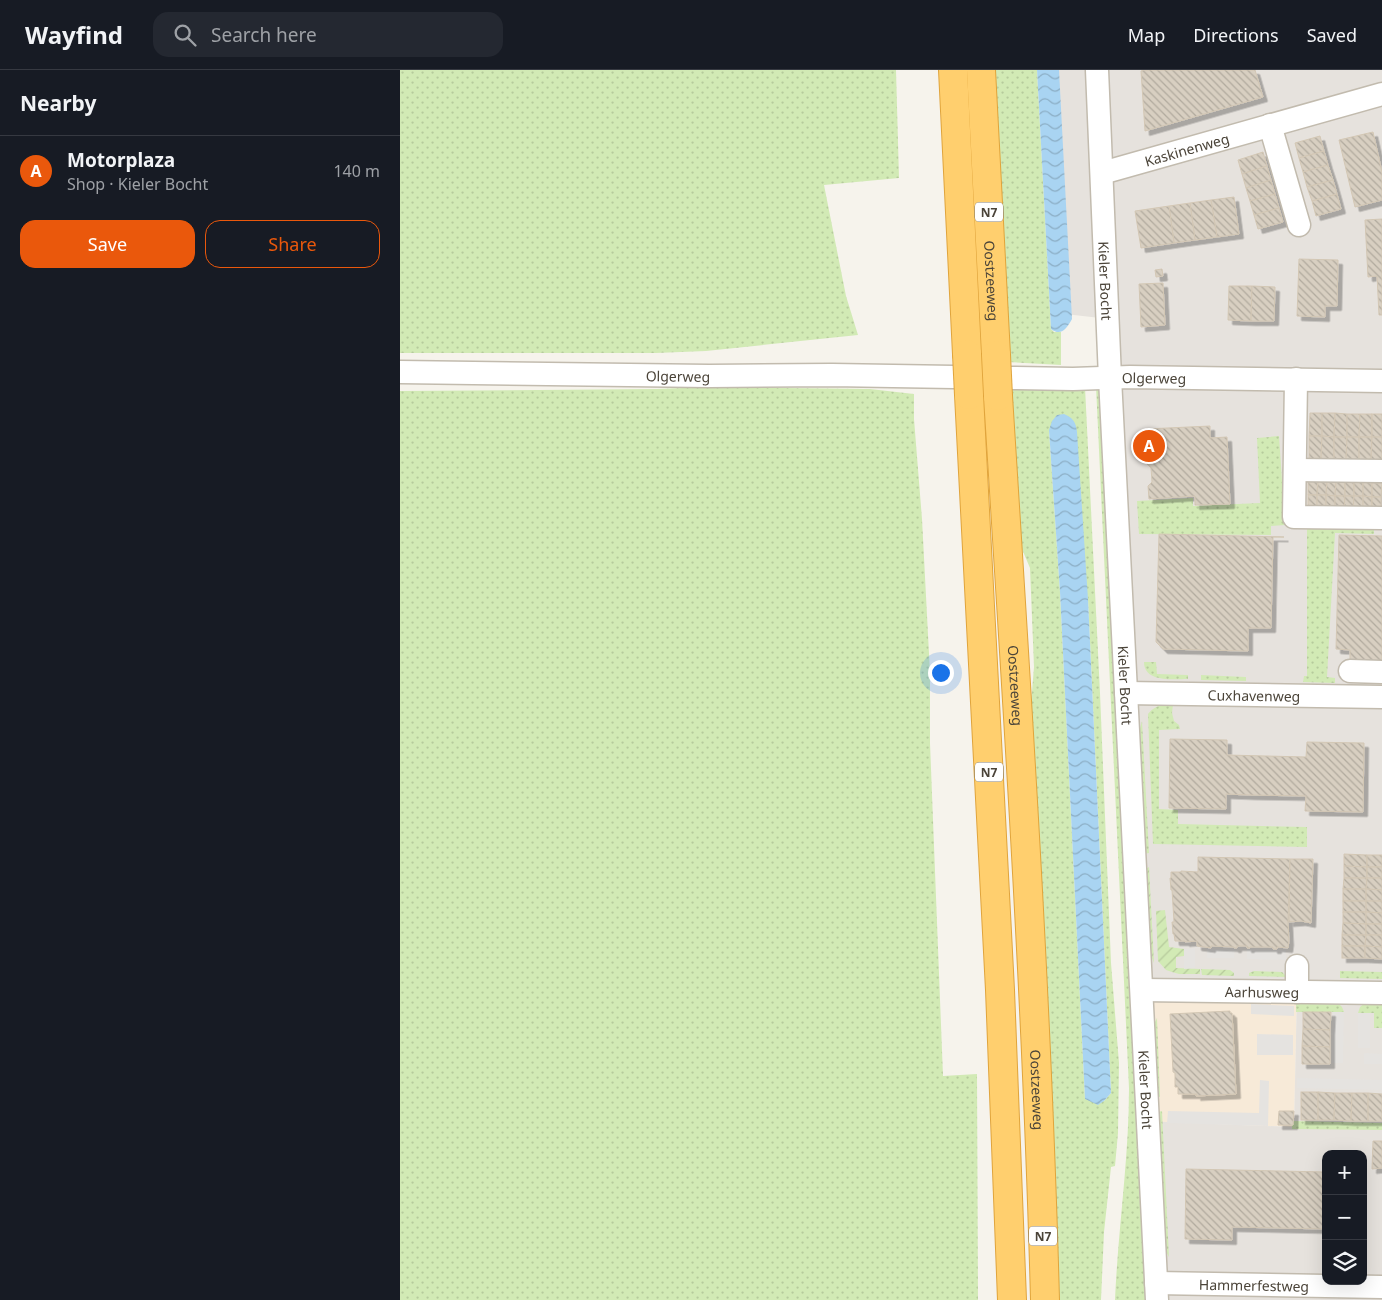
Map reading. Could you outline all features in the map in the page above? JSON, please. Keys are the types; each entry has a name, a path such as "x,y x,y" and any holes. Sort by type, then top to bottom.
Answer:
{"highway":[{"name":"Oostzeeweg","path":"953,70 964,375 1000,990 1012,1300"},
{"name":"Oostzeeweg","path":"982,70 996,355 1005,387 1041,1172 1045,1300"}],"street":[{"name":"Kieler Bocht","path":"1097,70 1110,378 1156,1292"},
{"name":"Kaskinenweg","path":"1102,173 1382,94"},
{"path":"1270,126 1299,225"},
{"name":"Olgerweg","path":"400,372 597,375 964,375"},
{"name":"Olgerweg","path":"1005,387 1130,377 1382,381"},
{"path":"1296,379 1294,517 1382,518"},
{"path":"1295,470 1382,471"},
{"path":"1350,671 1382,672"},
{"name":"Cuxhavenweg","path":"1126,693 1382,697"},
{"path":"1297,966 1297,992"},
{"name":"Aarhusweg","path":"1142,990 1382,993"},
{"name":"Hammerfestweg","path":"1156,1292 1382,1287"}],"shaded area":[{"path":"1051,70 1382,70 1382,1300 1150,1300 1142,1121 1294,1127 1297,991 1135,988 1118,320 1065,314"},
{"path":"1195,948 1195,968 1184,969 1184,949"},
{"path":"1207,949 1235,949 1234,958 1207,958"},
{"path":"1247,949 1286,950 1286,960 1247,959"},
{"path":"1135,988 1297,991 1294,1127 1142,1121"},
{"path":"1251,1004 1294,1006 1294,1016 1251,1014"},
{"path":"1333,1012 1344,1012 1343,1063 1332,1063"},
{"path":"1358,1013 1370,1013 1370,1048 1358,1048"},
{"path":"1257,1034 1293,1035 1293,1055 1257,1055"},
{"path":"1364,1053 1382,1054 1382,1064 1364,1064"},
{"path":"1297,1078 1382,1080 1382,1090 1297,1088"},
{"path":"1260,1080 1269,1081 1268,1126 1167,1123 1168,1111 1259,1113"}],"green space":[{"path":"400,70 896,70 899,178 824,185 846,296 858,335 706,351 656,353 400,353"},
{"path":"995,70 1037,70 1051,329 1054,332 1061,332 1061,365 1008,362"},
{"path":"1096,386 1102,393 1146,1300 1115,1300 1129,1115 1129,1088"},
{"path":"709,387 870,389 914,394 930,673 930,743 943,1076 977,1074 978,1300 400,1300 400,391"},
{"path":"1012,387 1085,387 1111,963 1119,1063 1118,1133 1115,1166 1111,1167 1104,1232 1101,1300 1057,1300 1029,728 1034,667 1030,568 1019,542","holes":["1049,430 1088,599 1111,1093 1104,1101 1085,1099 1060,592"]},
{"path":"1279,436 1285,525 1271,526 1271,535 1139,534 1137,501 1193,498 1193,506 1260,503 1257,438"},
{"path":"1307,528 1374,529 1374,534 1335,533 1327,677 1335,678 1335,683 1303,682 1304,676 1307,676"},
{"path":"1144,662 1156,662 1157,674 1188,675 1188,679 1154,677 1145,669"},
{"path":"1201,675 1246,677 1246,681 1201,680"},
{"path":"1167,703 1173,704 1172,713 1174,721 1179,725 1180,729 1159,730 1159,809 1178,810 1178,824 1307,827 1307,847 1153,844 1148,714 1154,708"},
{"path":"1142,721 1149,853 1143,854 1138,736"},
{"path":"1149,867 1154,963 1149,951 1146,869"},
{"path":"1165,910 1169,947 1184,949 1184,956 1176,957 1176,968 1200,969 1200,974 1172,972 1166,970 1158,961 1156,911"},
{"path":"1201,969 1230,970 1234,973 1234,976 1202,975"},
{"path":"1254,971 1282,972 1287,977 1249,976 1249,973"},
{"path":"1340,971 1382,972 1382,979 1340,978"},
{"path":"1296,1001 1336,1001 1344,1012 1296,1012"},
{"path":"1366,1002 1382,1003 1382,1028 1374,1028 1374,1013 1358,1013 1360,1007"},
{"path":"1157,1018 1160,1097 1157,1096 1154,1024"},
{"path":"1162,1111 1169,1257 1165,1250 1158,1112"},
{"path":"1292,1121 1382,1123 1382,1130 1292,1129"}],"water":[{"path":"1037,70 1059,70 1072,319 1061,332 1051,329"},
{"path":"1064,414 1074,421 1077,432 1088,599 1111,1093 1098,1105 1085,1099 1060,592 1049,430 1052,421 1057,415"}],"building":[{"path":"1255,70 1263,97 1145,131 1141,71"},
{"path":"1373,132 1382,172 1382,200 1355,207 1339,140"},
{"path":"1320,136 1324,151 1299,158 1295,143"},
{"path":"1324,151 1328,165 1303,172 1299,158"},
{"path":"1263,152 1267,166 1242,174 1238,160"},
{"path":"1328,165 1333,180 1307,187 1303,172"},
{"path":"1267,166 1271,180 1246,188 1242,174"},
{"path":"1271,180 1275,194 1250,201 1246,188"},
{"path":"1333,180 1337,194 1312,201 1307,187"},
{"path":"1275,194 1279,208 1254,215 1250,201"},
{"path":"1337,194 1341,209 1316,216 1312,201"},
{"path":"1234,197 1239,234 1217,237 1211,200"},
{"path":"1211,200 1217,237 1195,240 1190,203"},
{"path":"1190,203 1195,240 1174,243 1169,206"},
{"path":"1169,206 1174,243 1141,248 1135,211"},
{"path":"1279,208 1283,222 1258,229 1254,215"},
{"path":"1382,219 1382,315 1379,315 1377,276 1368,277 1365,220"},
{"path":"1299,259 1338,260 1337,306 1325,306 1325,317 1297,316"},
{"path":"1162,269 1163,276 1156,277 1155,270"},
{"path":"1163,283 1165,325 1141,327 1139,284"},
{"path":"1229,286 1252,286 1251,321 1228,320"},
{"path":"1252,286 1275,287 1274,321 1251,321"},
{"path":"1310,413 1322,413 1322,436 1309,436"},
{"path":"1322,413 1335,413 1334,437 1322,436"},
{"path":"1335,413 1347,414 1347,437 1334,437"},
{"path":"1347,414 1360,414 1359,437 1347,437"},
{"path":"1360,414 1372,414 1372,437 1359,437"},
{"path":"1372,414 1382,414 1382,437 1372,437"},
{"path":"1210,426 1210,438 1227,437 1230,504 1195,505 1195,496 1149,499 1148,486 1152,482 1151,468 1147,464 1146,429"},
{"path":"1309,436 1322,436 1321,459 1309,459"},
{"path":"1322,436 1334,437 1334,460 1321,459"},
{"path":"1334,437 1347,437 1346,460 1334,460"},
{"path":"1347,437 1359,437 1359,460 1346,460"},
{"path":"1359,437 1372,437 1371,460 1359,460"},
{"path":"1372,437 1382,437 1382,461 1371,460"},
{"path":"1308,481 1318,481 1317,495 1308,495"},
{"path":"1318,481 1327,481 1326,495 1317,495"},
{"path":"1327,481 1336,482 1335,496 1326,495"},
{"path":"1336,482 1345,482 1345,496 1335,496"},
{"path":"1345,482 1354,482 1354,496 1345,496"},
{"path":"1354,482 1363,482 1363,496 1354,496"},
{"path":"1363,482 1372,483 1372,497 1363,496"},
{"path":"1372,483 1382,483 1381,497 1372,497"},
{"path":"1308,495 1317,495 1317,509 1308,509"},
{"path":"1317,495 1326,495 1326,510 1317,509"},
{"path":"1326,495 1335,496 1335,510 1326,510"},
{"path":"1335,496 1345,496 1344,510 1335,510"},
{"path":"1345,496 1354,496 1353,510 1344,510"},
{"path":"1354,496 1363,496 1363,510 1353,510"},
{"path":"1363,496 1372,497 1372,511 1363,510"},
{"path":"1372,497 1381,497 1381,511 1372,511"},
{"path":"1159,534 1284,537 1273,537 1271,628 1248,628 1248,651 1163,649 1156,642"},
{"path":"1339,535 1382,536 1382,664 1350,663 1350,650 1336,649"},
{"path":"1170,739 1227,740 1227,755 1306,757 1307,742 1364,743 1363,812 1305,811 1306,796 1226,794 1226,809 1169,808"},
{"path":"1344,854 1367,855 1367,867 1344,866"},
{"path":"1367,855 1382,855 1382,867 1367,867"},
{"path":"1198,857 1290,859 1288,948 1211,946 1211,948 1197,946 1197,941 1175,941 1172,922 1174,922 1171,872 1198,872"},
{"path":"1290,859 1313,859 1311,923 1301,921 1289,922"},
{"path":"1344,866 1367,867 1367,878 1344,878"},
{"path":"1367,867 1382,867 1382,878 1367,878"},
{"path":"1344,878 1367,878 1366,889 1343,889"},
{"path":"1367,878 1382,878 1382,890 1366,889"},
{"path":"1343,889 1366,889 1366,901 1343,901"},
{"path":"1366,889 1382,890 1382,901 1366,901"},
{"path":"1343,901 1366,901 1366,912 1343,912"},
{"path":"1366,901 1382,901 1382,913 1366,912"},
{"path":"1343,912 1366,912 1366,924 1343,923"},
{"path":"1366,912 1382,913 1382,924 1366,924"},
{"path":"1343,923 1366,924 1366,935 1342,935"},
{"path":"1366,924 1382,924 1382,935 1366,935"},
{"path":"1342,935 1366,935 1365,946 1342,946"},
{"path":"1366,935 1382,935 1382,947 1365,946"},
{"path":"1342,946 1365,946 1365,958 1342,958"},
{"path":"1365,946 1382,947 1382,959 1365,958"},
{"path":"1230,1011 1232,1013 1236,1094 1196,1096 1197,1094 1178,1094 1178,1087 1175,1087 1175,1073 1173,1072 1170,1014"},
{"path":"1303,1012 1331,1012 1330,1030 1303,1029"},
{"path":"1303,1029 1330,1030 1330,1047 1302,1046"},
{"path":"1302,1046 1330,1047 1330,1064 1302,1064"},
{"path":"1301,1092 1318,1092 1318,1120 1301,1120"},
{"path":"1318,1092 1335,1093 1334,1120 1318,1120"},
{"path":"1335,1093 1352,1093 1351,1121 1334,1120"},
{"path":"1352,1093 1368,1093 1368,1121 1351,1121"},
{"path":"1368,1093 1382,1094 1382,1121 1368,1121"},
{"path":"1279,1111 1294,1111 1293,1125 1278,1125"},
{"path":"1373,1141 1382,1141 1382,1168 1372,1169"},
{"path":"1186,1169 1322,1172 1322,1229 1232,1227 1232,1240 1185,1239"}],"place":[{"name":"Motorplaza","path":"1149,446"}]}
